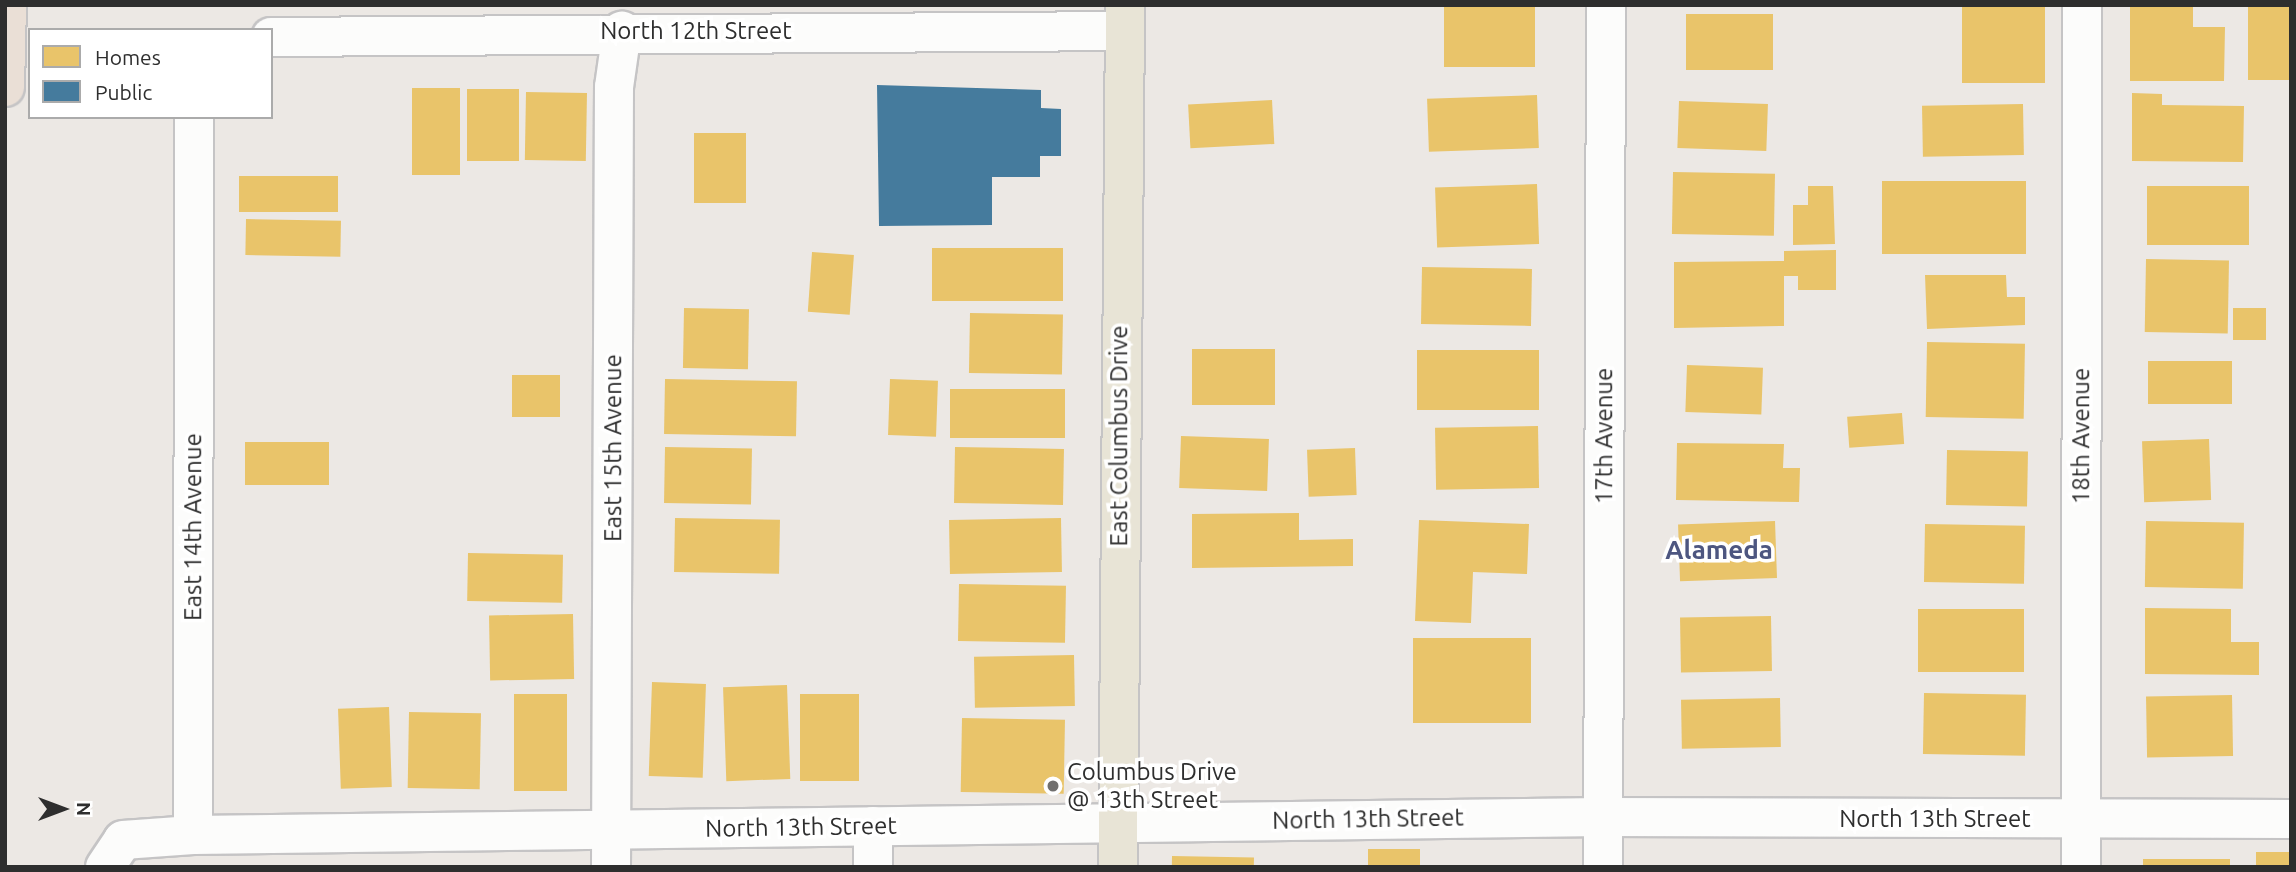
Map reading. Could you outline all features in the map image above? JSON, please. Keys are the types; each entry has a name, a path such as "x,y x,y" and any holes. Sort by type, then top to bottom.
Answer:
{"highway":[{"path":"6,71 9,5"}],"main road":[{"name":"East Columbus Drive","path":"1118,867 1123,18"}],"street":[{"name":"17th Avenue","path":"1603,867 1605,5"},
{"name":"18th Avenue","path":"2081,867 2082,5"},
{"name":"North 12th Street","path":"273,37 341,20 622,31 726,18 1123,18"},
{"name":"East 15th Avenue","path":"611,849 614,87 622,31"},
{"name":"East 14th Avenue","path":"193,835 194,119"},
{"name":"North 13th Street","path":"193,835 611,849 873,826 1603,817 2291,819"},
{"path":"873,826 873,867"},
{"path":"104,867 123,841 193,835"}],"building: Homes":[{"path":"1444,5 1535,5 1535,67 1444,67"},
{"path":"1962,5 2045,5 2045,83 1962,83"},
{"path":"2130,5 2193,5 2193,27 2225,27 2224,81 2130,81"},
{"path":"2248,5 2291,5 2291,80 2248,80"},
{"path":"1686,14 1773,14 1773,70 1686,70"},
{"path":"412,88 460,88 460,175 412,175"},
{"path":"467,89 519,89 519,161 467,161"},
{"path":"526,92 587,93 586,161 525,160"},
{"path":"2132,93 2162,94 2162,105 2244,106 2243,162 2132,161"},
{"path":"1537,95 1539,148 1429,152 1427,99"},
{"path":"1272,100 1274,144 1190,148 1188,104"},
{"path":"1679,101 1768,104 1766,151 1677,148"},
{"path":"2023,104 2024,155 1923,157 1922,106"},
{"path":"694,133 746,133 746,203 694,203"},
{"path":"1673,172 1775,174 1774,236 1672,234"},
{"path":"239,176 338,176 338,212 239,212"},
{"path":"1882,181 2026,181 2026,254 1882,254"},
{"path":"1537,184 1539,244 1437,248 1435,188"},
{"path":"1808,186 1833,186 1835,244 1793,245 1793,205 1808,205"},
{"path":"2147,186 2249,186 2249,245 2147,245"},
{"path":"246,219 341,221 340,257 245,255"},
{"path":"932,248 1063,248 1063,301 932,301"},
{"path":"1836,250 1836,290 1798,290 1798,276 1784,276 1784,326 1674,328 1674,262 1784,261 1784,251"},
{"path":"812,252 854,255 850,315 808,312"},
{"path":"2146,259 2229,260 2228,333 2145,332"},
{"path":"1422,267 1532,269 1531,326 1421,324"},
{"path":"1925,275 2006,275 2007,297 2025,297 2025,325 1927,329"},
{"path":"684,308 749,309 748,369 683,368"},
{"path":"2233,308 2266,308 2266,340 2233,340"},
{"path":"970,313 1063,315 1062,375 969,373"},
{"path":"1927,342 2025,344 2024,419 1926,417"},
{"path":"1192,349 1275,349 1275,405 1192,405"},
{"path":"1417,350 1539,350 1539,410 1417,410"},
{"path":"2148,361 2232,361 2232,404 2148,404"},
{"path":"1687,365 1763,368 1761,415 1685,412"},
{"path":"512,375 560,375 560,417 512,417"},
{"path":"665,379 797,381 796,436 664,434"},
{"path":"890,379 938,381 936,437 888,435"},
{"path":"950,389 1065,389 1065,438 950,438"},
{"path":"1902,413 1904,444 1849,448 1847,417"},
{"path":"1538,426 1539,488 1436,490 1435,428"},
{"path":"1181,436 1269,439 1267,491 1179,488"},
{"path":"2209,439 2211,500 2144,502 2142,441"},
{"path":"245,442 329,442 329,485 245,485"},
{"path":"1677,443 1784,444 1783,468 1800,468 1799,502 1676,500"},
{"path":"665,447 752,449 751,505 664,503"},
{"path":"955,447 1064,449 1063,505 954,503"},
{"path":"1355,448 1357,495 1309,497 1307,450"},
{"path":"1947,450 2028,451 2027,506 1946,505"},
{"path":"1299,513 1299,540 1353,539 1353,566 1192,568 1192,514"},
{"path":"675,518 780,520 779,574 674,572"},
{"path":"1061,518 1062,572 950,574 949,520"},
{"path":"1419,520 1529,524 1527,574 1473,572 1471,623 1415,621"},
{"path":"1775,521 1777,578 1680,581 1678,524"},
{"path":"2146,521 2244,523 2243,589 2145,587"},
{"path":"1925,524 2025,526 2024,584 1924,582"},
{"path":"468,553 563,555 562,603 467,601"},
{"path":"959,584 1066,586 1065,643 958,641"},
{"path":"2145,608 2231,609 2231,642 2259,642 2259,675 2145,674"},
{"path":"1918,609 2024,609 2024,672 1918,672"},
{"path":"573,614 574,679 490,680 489,615"},
{"path":"1771,616 1772,671 1681,673 1680,618"},
{"path":"1413,638 1531,638 1531,723 1413,723"},
{"path":"1074,655 1075,706 975,708 974,657"},
{"path":"652,682 706,684 703,778 649,776"},
{"path":"787,685 790,779 726,781 723,687"},
{"path":"1924,693 2026,695 2025,756 1923,754"},
{"path":"514,694 567,694 567,791 514,791"},
{"path":"800,694 859,694 859,781 800,781"},
{"path":"2232,695 2233,756 2147,757 2146,697"},
{"path":"1780,698 1781,747 1682,749 1681,700"},
{"path":"389,707 392,787 341,789 338,709"},
{"path":"409,712 481,713 480,789 408,788"},
{"path":"962,718 1065,720 1064,794 961,792"},
{"path":"1368,849 1420,849 1420,867 1368,867"},
{"path":"2256,852 2291,852 2291,867 2256,867"},
{"path":"1172,856 1254,857 1254,867 1172,867"},
{"path":"2143,859 2230,859 2230,867 2143,867"}],"building: Public":[{"path":"877,85 1041,90 1041,108 1061,109 1061,156 1040,156 1040,177 992,177 992,225 879,226"}],"place":[{"name":"Columbus Drive @ 13th Street","path":"1053,786"}],"district":[{"name":"Alameda","path":"1719,550"}]}
